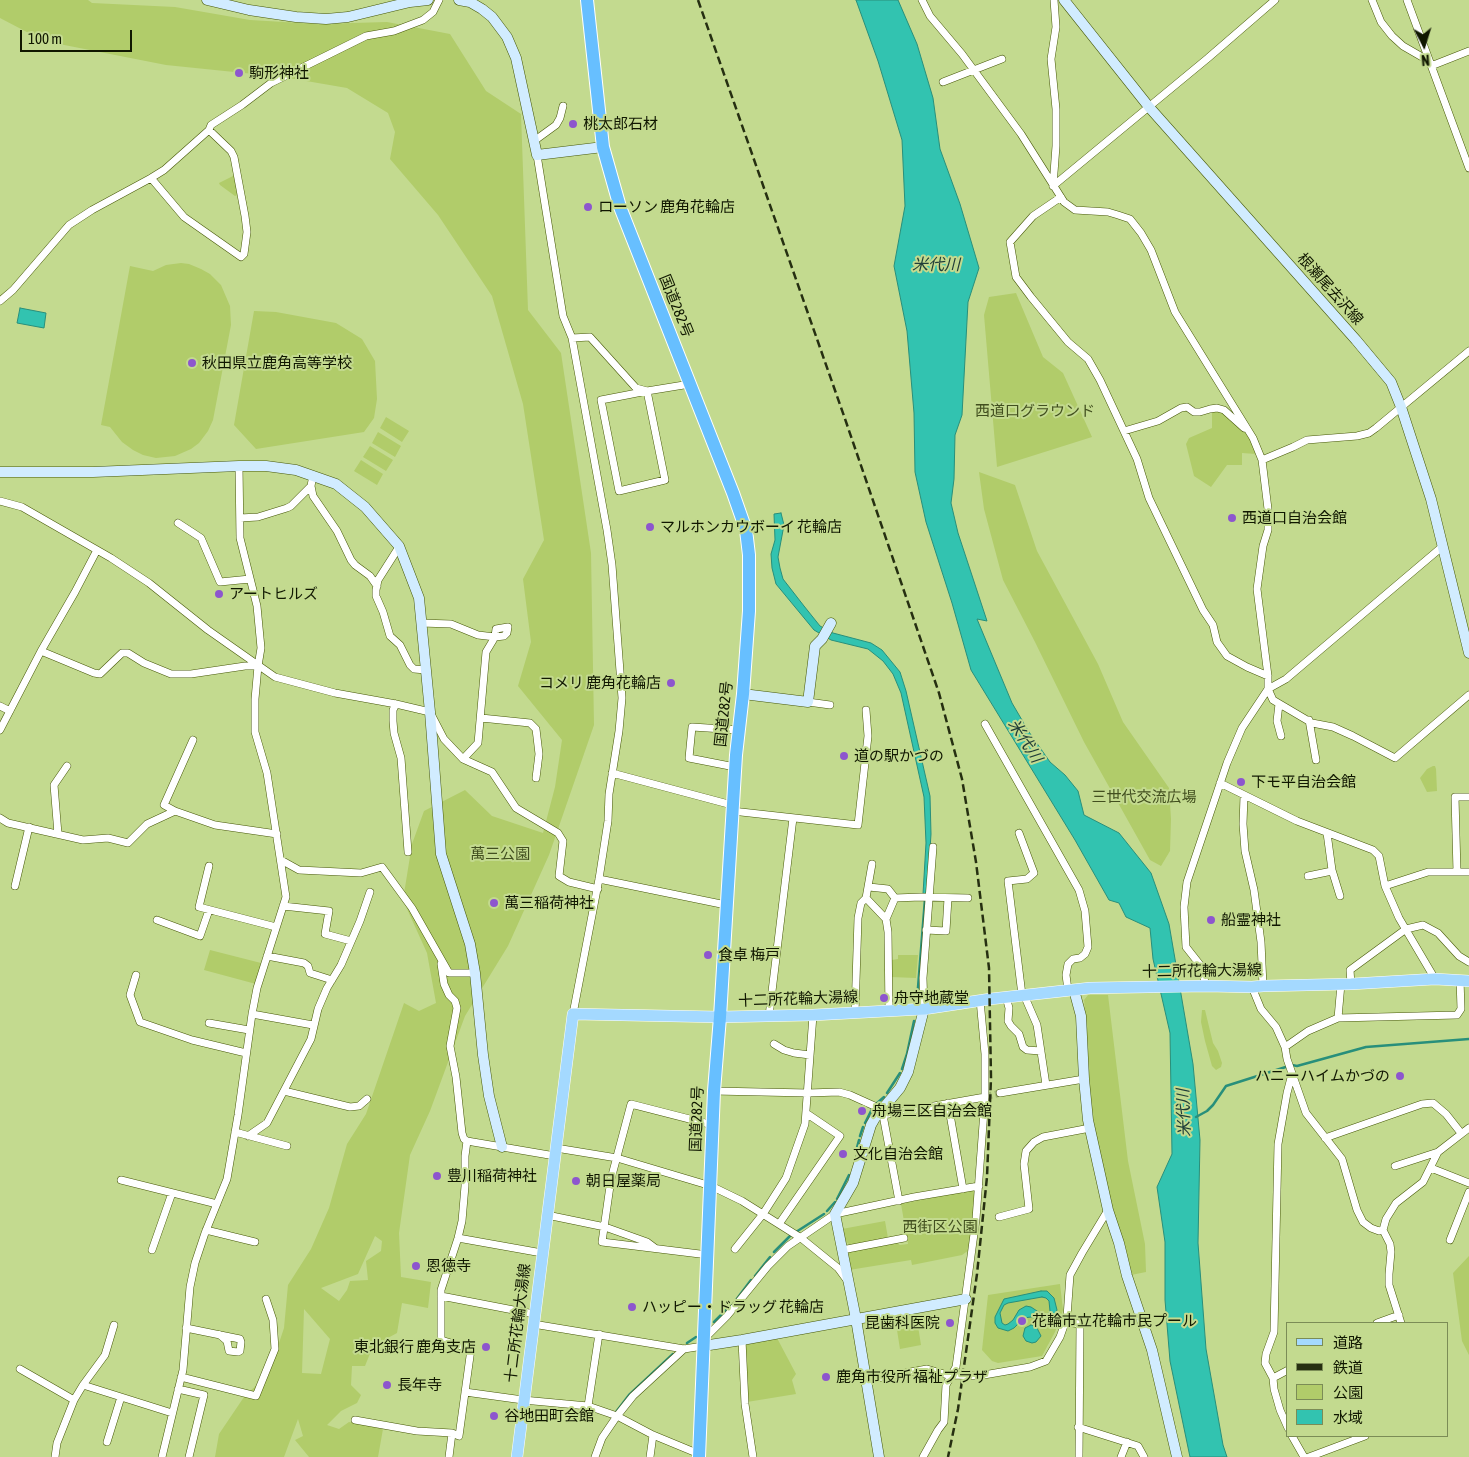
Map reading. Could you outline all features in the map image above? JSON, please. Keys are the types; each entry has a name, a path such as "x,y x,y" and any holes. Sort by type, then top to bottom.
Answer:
{"highway":[{"name":"国道282号","path":"587,0 603,147 620,207 733,493 746,530 749,555 749,611 732,808 714,1091 699,1456"}],"main road":[{"name":"十二所花輪大湯線","path":"516,1457 573,1014 720,1017 813,1015 924,1009 980,1000 1090,988 1258,987 1435,979 1464,980"}],"street":[{"path":"207,0 258,12 296,17 326,18 348,17 410,2 428,0"},
{"path":"0,301 13,290 69,225 164,170 209,130 211,125 272,83 366,36 394,31 423,20 433,12 439,0"},
{"path":"459,0 470,2 492,17 507,37 516,58 537,155 564,316 572,338 590,433 612,565 622,698 609,794 608,822 598,889 573,1014"},
{"path":"922,0 930,16 974,70 1021,134 1064,202 1075,210 1108,212 1130,219 1141,232 1151,250 1176,312 1250,433 1262,460 1268,502 1268,530 1263,546 1257,589 1268,689 1273,700 1312,723 1333,728 1353,736 1395,758 1469,695"},
{"path":"1053,186 1056,146 1056,109 1051,59 1056,27 1054,0"},
{"name":"根瀬尾去沢線","path":"1064,0 1149,106 1391,382 1402,406 1431,500 1469,653"},
{"path":"1053,186 1275,0"},
{"path":"1372,0 1381,22 1392,36 1403,46 1430,64"},
{"path":"1407,0 1469,168"},
{"path":"1430,64 1469,51"},
{"path":"943,82 1002,59"},
{"path":"534,141 556,125 563,106"},
{"path":"151,178 184,217 240,256 244,254 247,232 234,157 231,151 209,130"},
{"path":"537,155 603,147"},
{"path":"1061,198 1033,216 1010,242 1016,276 1068,342 1088,359 1100,380 1137,459 1149,498 1203,610 1213,625 1217,642 1227,656 1268,676"},
{"path":"572,338 590,337 636,388 647,392"},
{"path":"1262,460 1307,440 1357,436 1369,432 1469,351"},
{"path":"647,392 665,480 619,491 601,400 690,384"},
{"path":"1124,431 1158,421 1181,408 1187,407 1194,412 1216,408 1224,410 1250,433"},
{"path":"0,472 93,472 239,466 266,466 296,470 336,484 365,507 400,547 419,598 441,854 470,944 489,1096 502,1147"},
{"path":"162,1457 183,1370 190,1287 195,1263 227,1179 257,988 286,897 267,773 255,732 255,699 261,648 257,606 240,538 239,466"},
{"path":"313,475 311,486 313,496 336,531 351,560 370,576 376,586"},
{"path":"240,518 258,517 287,508 311,486"},
{"path":"0,501 22,507 97,550 149,583 208,630 275,677 335,693 430,712 444,739 464,759 492,772 516,808 558,833 563,841 559,876 569,882 598,889"},
{"path":"178,523 201,538 220,582 250,579"},
{"path":"1206,986 1201,966 1186,947 1184,908 1187,882 1227,763 1242,728 1268,689 1286,679 1443,546"},
{"path":"400,547 378,580 376,596 390,636 400,645 414,669 426,670"},
{"path":"0,730 97,550"},
{"path":"421,623 450,624 478,635 495,637 486,652 478,743 464,759"},
{"path":"808,702 815,646 822,639 830,625"},
{"path":"41,651 100,674 122,653 128,653 144,663 171,674 192,674 245,666 258,666"},
{"path":"743,694 830,705"},
{"path":"396,704 393,721 394,733 401,758 408,852"},
{"path":"1279,704 1277,721 1281,736"},
{"path":"0,706 10,711"},
{"path":"612,773 732,808 858,826 868,736 866,710"},
{"path":"481,718 530,723 536,729 538,754 536,778"},
{"path":"1309,720 1316,760"},
{"path":"985,724 1079,890 1085,911 1088,948 1086,954 1073,959 1068,964 1066,975 1081,1016 1084,1079 1090,1128 1108,1210 1127,1276 1152,1350 1177,1457"},
{"path":"735,767 689,758 692,727 739,730"},
{"path":"193,740 164,805 215,825 277,834"},
{"path":"58,834 54,785 67,766"},
{"path":"1220,783 1297,821 1373,850 1379,856 1385,886 1399,918 1435,979"},
{"path":"1244,796 1243,824 1245,851 1255,899 1261,942 1258,987 1261,1009 1276,1027 1285,1047 1287,1059 1306,1113 1342,1159 1357,1210 1363,1222 1371,1228 1379,1231 1383,1230"},
{"path":"1457,872 1455,798 1469,797"},
{"path":"0,818 8,823 83,840 108,838 128,843 147,824 176,811"},
{"path":"769,1016 793,818"},
{"path":"15,886 29,828"},
{"path":"1019,833 1034,874 1027,879 1008,881 1023,995 1037,1025 1046,1086"},
{"path":"1327,833 1332,871 1340,896"},
{"path":"879,1457 856,1320 835,1214 853,1183 871,1125 900,1088 908,1072 924,1009 925,897 933,846"},
{"path":"281,860 299,870 361,874 382,867 412,908 448,973 474,973"},
{"path":"855,1013 858,918 860,904 866,898 872,864"},
{"path":"209,866 199,907 276,927"},
{"path":"1308,876 1332,871"},
{"path":"1385,886 1428,872 1469,872"},
{"path":"599,879 726,906"},
{"path":"868,887 888,889 896,898"},
{"path":"248,1136 267,1123 311,1039 318,1009 341,965 370,892"},
{"path":"866,898 886,919"},
{"path":"896,898 968,898"},
{"path":"889,1012 888,932 886,919 896,898"},
{"path":"926,930 946,931 948,898"},
{"path":"283,906 329,911 324,934 351,941"},
{"path":"158,920 200,936 209,910"},
{"path":"1338,1018 1350,970 1406,929 1423,925 1438,933 1459,956 1469,962"},
{"path":"267,956 304,963 308,966 310,973 332,980"},
{"path":"440,957 444,984 449,995 455,1001 457,1008 450,1046 464,1139 502,1147 616,1158 711,1186 742,1201 801,1238 838,1268 848,1281"},
{"path":"136,975 130,995 140,1022 192,1040 246,1054"},
{"path":"1285,1047 1308,1031 1338,1018 1457,1015 1461,1009 1464,980"},
{"path":"1006,997 1009,1008 1008,1022 1019,1034 1024,1048 1041,1051"},
{"path":"923,1457 944,1422 946,1385 956,1367 962,1315 966,1299 979,1186 985,1097 985,1054 980,1000"},
{"path":"252,1014 313,1025"},
{"path":"735,1249 763,1214 786,1178 804,1124 813,1015"},
{"path":"209,1023 249,1030"},
{"path":"774,1044 794,1054 810,1055"},
{"path":"1286,1424 1274,1390 1273,1378 1265,1363 1266,1354 1274,1332 1278,1144 1285,1101 1292,1074"},
{"path":"1000,1093 1084,1079"},
{"path":"284,1091 350,1107 359,1106 367,1099"},
{"path":"714,1091 839,1092 850,1095 882,1112 985,1097"},
{"path":"948,1103 963,1189"},
{"path":"1325,1138 1422,1104 1433,1103 1446,1114 1461,1133"},
{"path":"708,1255 602,1242 611,1179 631,1104 713,1126"},
{"path":"882,1112 899,1201"},
{"path":"779,1224 840,1136 806,1113"},
{"path":"999,1216 1029,1209 1024,1164 1026,1151 1034,1142 1044,1137 1090,1128"},
{"path":"1395,1166 1438,1152 1469,1128"},
{"path":"235,1132 287,1146"},
{"path":"355,1420 416,1431 452,1433 459,1436 471,1349 441,1340 441,1290 462,1221 467,1141"},
{"path":"1401,1322 1389,1285 1388,1274 1391,1252 1390,1244 1383,1230 1386,1219 1396,1203 1423,1182 1438,1152"},
{"path":"1431,1168 1469,1183"},
{"path":"121,1180 217,1204"},
{"path":"704,1342 768,1266 788,1246 835,1214 979,1186"},
{"path":"1450,1240 1469,1192"},
{"path":"152,1250 172,1193"},
{"path":"866,1380 927,1369 951,1376 978,1376 1030,1367 1046,1361 1060,1337 1067,1317 1070,1275 1108,1210"},
{"path":"547,1215 605,1227 646,1242 656,1249"},
{"path":"206,1230 255,1242"},
{"path":"458,1238 542,1253"},
{"path":"842,1250 904,1238"},
{"path":"441,1296 598,1334 684,1349"},
{"path":"181,1377 256,1396 275,1348 273,1320 266,1299"},
{"path":"595,1457 602,1438 633,1396 684,1349 704,1342 742,1340 966,1299"},
{"path":"1380,1322 1399,1315"},
{"path":"1065,1322 1080,1324 1079,1457"},
{"path":"55,1457 57,1443 74,1400 105,1355 114,1325"},
{"path":"186,1328 220,1335"},
{"path":"588,1406 598,1334"},
{"path":"742,1340 745,1404 753,1457"},
{"path":"20,1369 74,1400"},
{"path":"1273,1378 1286,1371"},
{"path":"83,1385 172,1413"},
{"path":"178,1389 204,1394 189,1457"},
{"path":"465,1392 588,1406 617,1416 699,1456"},
{"path":"107,1442 121,1397"},
{"path":"1078,1427 1138,1446 1144,1457"},
{"path":"449,1457 452,1433"},
{"path":"650,1457 653,1435"},
{"path":"1293,1437 1304,1457"},
{"path":"1309,1457 1362,1437"},
{"path":"1121,1457 1127,1442"}],"green space":[{"name":"萬三公園","path":"0,0 88,0 92,3 175,7 250,20 318,24 387,22 450,34 486,91 521,114 528,310 561,353 591,553 594,725 549,855 508,946 465,1016 430,1111 410,1155 399,1233 401,1277 431,1282 428,1308 402,1303 397,1333 373,1346 365,1366 352,1366 351,1385 361,1395 357,1403 341,1411 327,1425 339,1429 349,1422 383,1429 378,1457 309,1457 295,1440 303,1436 298,1419 284,1457 215,1457 219,1434 244,1397 269,1373 284,1328 288,1285 311,1249 329,1208 347,1144 366,1114 404,1003 419,1011 436,1003 427,953 403,900 412,844 424,811 465,790 492,816 543,833 555,787 562,740 518,686 531,642 523,579 544,540 523,404 492,296 438,215 390,159 395,132 388,113 347,88 283,77 166,65 44,41 0,18","holes":["375,1236 382,1241 381,1251 366,1261 368,1280 350,1281 347,1290 339,1301 321,1288 358,1274","304,1309 330,1339 321,1374 302,1373"]},
{"path":"235,175 238,195 235,196 219,183"},
{"path":"181,263 201,269 210,274 221,285 230,306 231,325 213,420 208,431 199,443 191,449 175,456 156,458 133,450 122,442 110,427 101,425 130,266 153,271 166,265"},
{"name":"西道口グラウンド","path":"1016,293 1043,357 1063,373 1092,437 997,467 984,315 989,297"},
{"path":"254,311 276,312 336,323 362,339 375,361 377,399 374,418 364,432 256,449 234,425"},
{"path":"1216,410 1227,413 1251,439 1256,454 1242,453 1242,465 1227,465 1211,487 1194,476 1186,444 1189,438 1212,428 1212,411"},
{"path":"386,417 409,431 402,442 380,428"},
{"path":"378,432 401,446 395,457 372,443"},
{"path":"370,446 393,460 386,471 363,457"},
{"path":"361,460 383,474 377,485 354,471"},
{"name":"三世代交流広場","path":"979,472 1015,485 1037,551 1098,664 1123,722 1169,788 1171,819 1170,851 1161,866 1150,860 1084,742 1003,580 984,509"},
{"path":"1433,766 1436,769 1437,791 1427,792 1420,778 1427,769"},
{"path":"210,950 261,963 256,984 204,970"},
{"path":"898,955 918,955 916,978 891,977 892,960 898,959"},
{"path":"1088,995 1108,995 1128,1161 1145,1244 1146,1272 1131,1275 1112,1205 1091,1105 1084,1000"},
{"path":"1202,1010 1205,1010 1213,1043 1222,1063 1221,1067 1216,1070 1212,1066 1205,1041 1201,1022"},
{"name":"西街区公園","path":"976,1189 969,1250 962,1255 912,1265 911,1260 849,1270 846,1257 850,1252 897,1243 900,1245 908,1244 901,1204"},
{"path":"885,1221 888,1238 850,1245 845,1241 842,1229"},
{"path":"1469,1256 1469,1355 1462,1341 1453,1273"},
{"name":"花輪市立花輪市民プール","path":"1060,1284 1063,1310 1055,1332 1042,1356 998,1363 992,1361 982,1350 988,1295"},
{"path":"918,1326 921,1345 900,1349 897,1330"},
{"path":"777,1338 796,1374 792,1380 796,1394 747,1402 745,1344"}],"water":[{"name":"米代川","path":"856,0 898,0 917,44 933,98 940,149 960,204 979,268 968,302 962,415 955,435 954,479 951,503 958,533 987,621 977,619 1012,703 1029,732 1050,762 1065,775 1078,791 1084,815 1119,833 1151,873 1169,924 1193,1064 1200,1140 1198,1243 1206,1349 1223,1445 1227,1457 1190,1457 1170,1361 1165,1300 1165,1242 1157,1187 1172,1154 1170,1033 1153,959 1150,928 1126,917 1119,903 1109,900 1075,840 971,670 926,522 915,472 914,413 907,331 894,266 905,206 902,140 878,61"},
{"path":"20,308 46,313 44,328 17,323"},
{"path":"781,513 784,525 778,557 783,579 820,626 833,633 871,643 882,650 900,672 930,796 931,834 927,895 923,894 926,843 924,797 901,693 893,674 883,661 868,649 831,640 814,630 776,584 771,554 775,540 774,514"},
{"path":"1047,1291 1054,1298 1057,1310 1053,1318 1045,1322 1031,1317 1024,1318 1023,1321 1008,1331 998,1328 995,1323 995,1317 1004,1299","holes":["1042,1297 1049,1301 1050,1311 1046,1316 1026,1306 1019,1310 1008,1324 1002,1323 1000,1313 1004,1305"]},
{"path":"1031,1325 1036,1326 1041,1336 1036,1342 1032,1343 1026,1341 1023,1336 1025,1328"}],"waterway":[{"path":"917,1000 925,899"},
{"path":"902,1069 914,1021"},
{"path":"1196,1117 1213,1105 1226,1086 1292,1065 1297,1066 1366,1047 1469,1039"},
{"path":"887,1093 900,1073"},
{"path":"876,1104 884,1097"},
{"path":"865,1123 872,1109"},
{"path":"860,1136 863,1127"},
{"path":"856,1151 859,1140"},
{"path":"837,1199 849,1175"},
{"path":"827,1211 835,1202"},
{"path":"796,1232 824,1214"},
{"path":"774,1252 790,1236"},
{"path":"755,1276 770,1257"},
{"path":"736,1300 751,1280"},
{"path":"714,1322 732,1304"},
{"path":"687,1343 696,1337"},
{"path":"616,1412 629,1395 673,1354"}],"tunnel":[{"path":"985,1097 1000,1093"}],"railway":[{"path":"698,0 939,693 962,779 976,862 989,968 991,1078 987,1177 977,1274 958,1409 948,1457"}],"place":[{"name":"駒形神社","path":"239,73"},
{"name":"桃太郎石材","path":"573,124"},
{"name":"ローソン 鹿角花輪店","path":"588,207"},
{"name":"秋田県立鹿角高等学校","path":"192,363"},
{"name":"西道口自治会館","path":"1232,518"},
{"name":"マルホンカウボーイ 花輪店","path":"650,527"},
{"name":"アートヒルズ","path":"219,594"},
{"name":"コメリ 鹿角花輪店","path":"671,683"},
{"name":"道の駅かづの","path":"844,756"},
{"name":"下モ平自治会館","path":"1241,782"},
{"name":"萬三稲荷神社","path":"494,903"},
{"name":"船霊神社","path":"1211,920"},
{"name":"食卓 梅戸","path":"708,955"},
{"name":"舟守地蔵堂","path":"884,998"},
{"name":"ハニーハイムかづの","path":"1400,1076"},
{"name":"舟場三区自治会館","path":"862,1111"},
{"name":"文化自治会館","path":"843,1154"},
{"name":"豊川稲荷神社","path":"437,1176"},
{"name":"朝日屋薬局","path":"576,1181"},
{"name":"恩徳寺","path":"416,1266"},
{"name":"ハッピー・ドラッグ 花輪店","path":"632,1307"},
{"name":"花輪市立花輪市民プール","path":"1022,1321"},
{"name":"昆歯科医院","path":"950,1323"},
{"name":"東北銀行 鹿角支店","path":"486,1347"},
{"name":"鹿角市役所 福祉プラザ","path":"826,1377"},
{"name":"長年寺","path":"387,1385"},
{"name":"谷地田町会館","path":"494,1416"}]}
